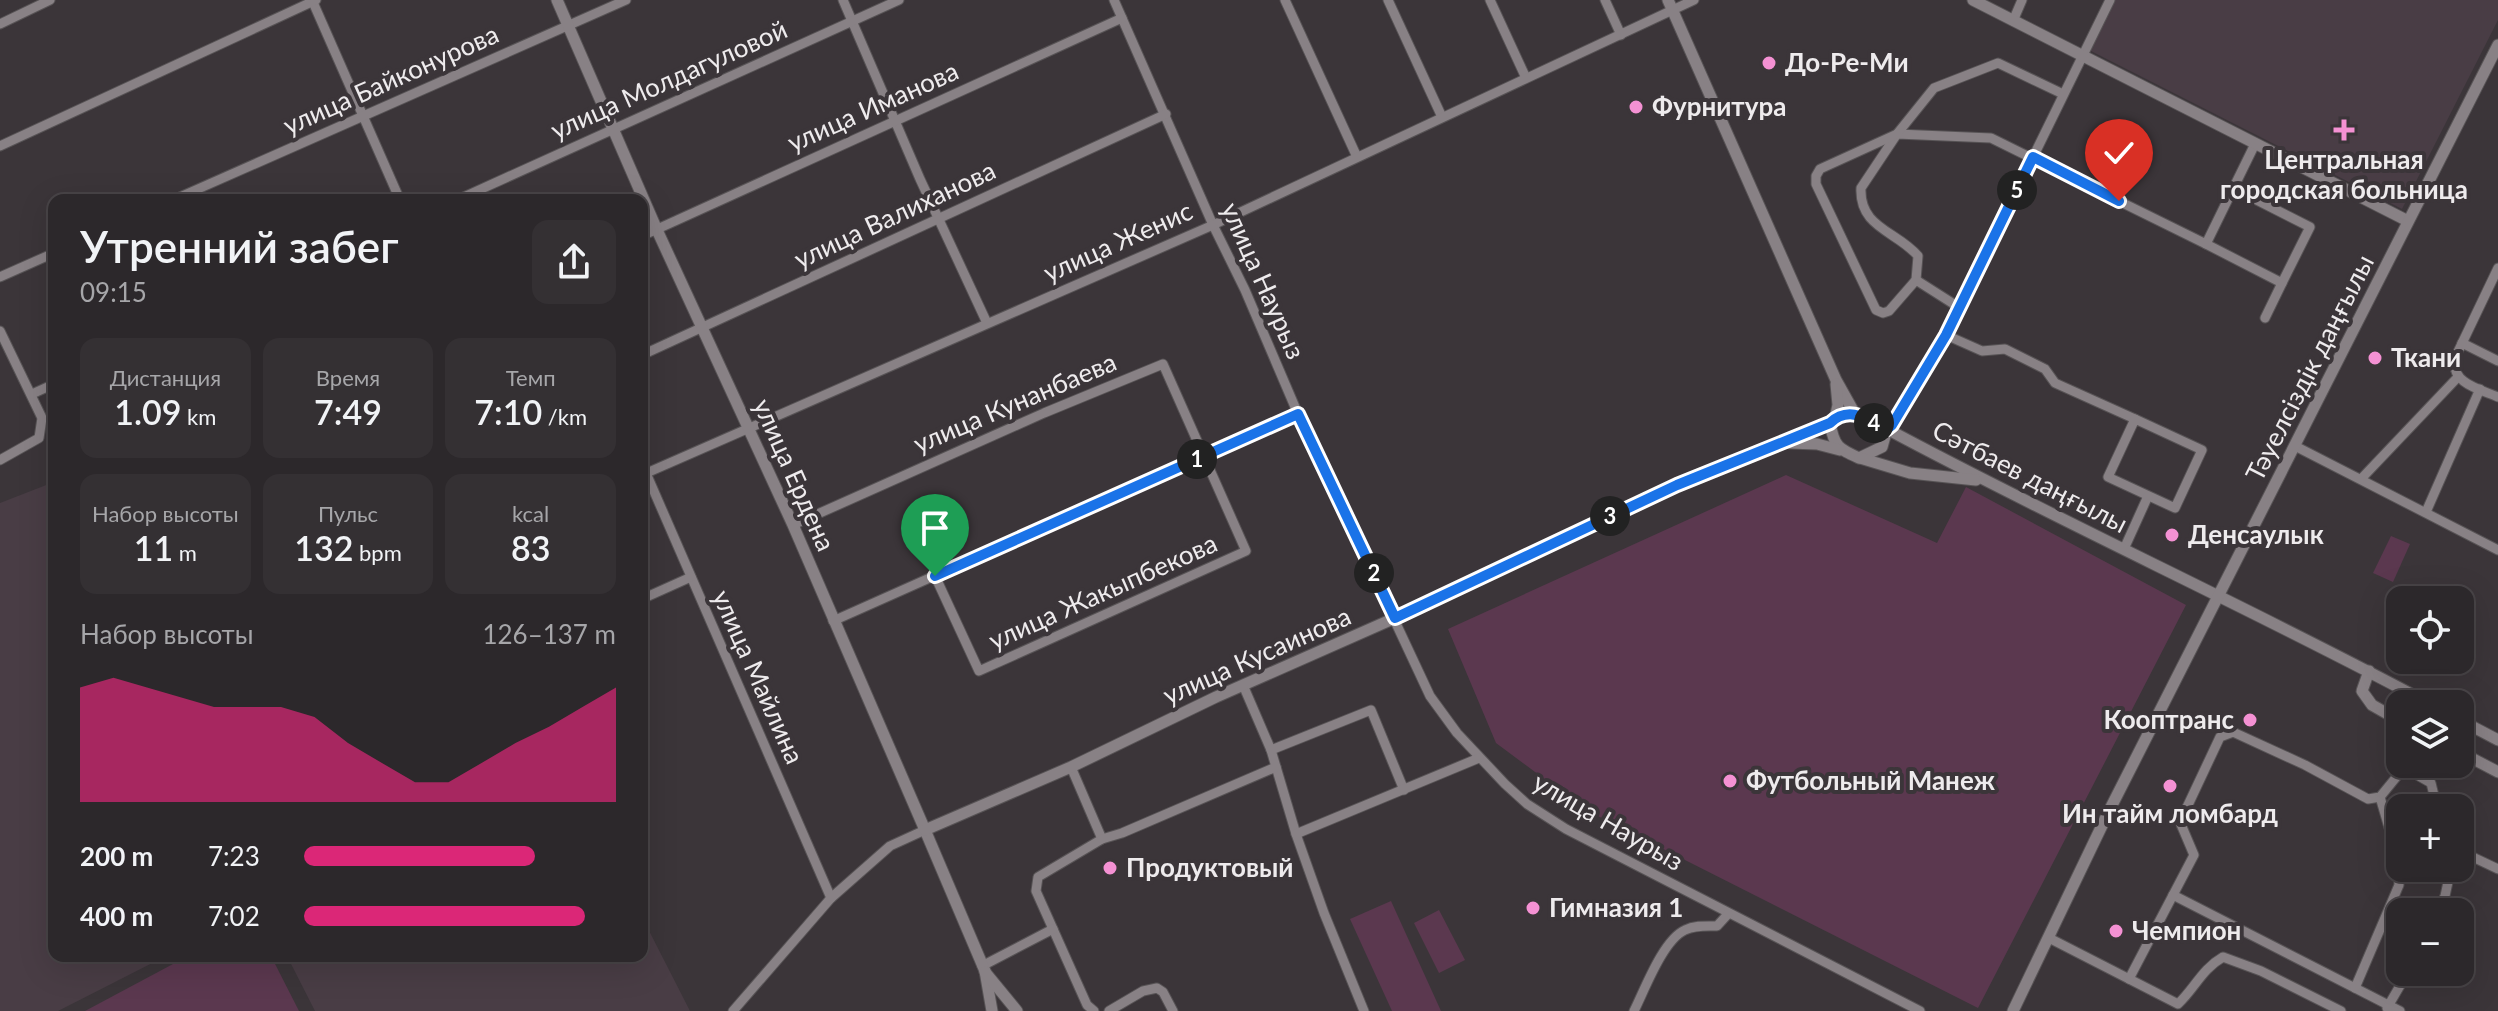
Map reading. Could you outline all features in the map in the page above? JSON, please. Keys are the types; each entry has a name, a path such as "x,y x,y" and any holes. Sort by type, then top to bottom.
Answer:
{"street":[{"path":"0,24 50,0"},
{"name":"улица Ердена","path":"557,0 641,194"},
{"name":"улица Байконурова","path":"186,194 626,0"},
{"path":"843,0 987,323"},
{"name":"улица Молдагуловой","path":"470,194 899,0"},
{"name":"улица Наурыз","path":"1114,0 1298,414 1395,618 1411,660 1430,696 1479,758 1527,804 1566,829 1920,1011"},
{"path":"1285,0 1357,157"},
{"path":"1388,0 1442,117"},
{"path":"1490,0 1526,78"},
{"path":"1605,0 1621,35"},
{"name":"улица Женис","path":"648,472 1213,225 1621,35 1670,5 1694,0"},
{"path":"1973,0 2408,221"},
{"path":"2013,21 2022,0"},
{"path":"1859,458 1882,447 1887,429 1946,335 2110,0"},
{"path":"0,146 314,1 397,194"},
{"path":"1670,5 1836,380 1855,414"},
{"name":"улица Иманова","path":"648,234 1122,18"},
{"name":"Тәуелсіздік даңғылы","path":"2013,1011 2108,813 2498,45"},
{"path":"2063,94 1998,63 1934,88 1897,134 1861,188 1861,197 1872,223 1909,245 1918,256 1916,280 1889,311 1883,313 1876,310 1816,184 1816,176 1820,169 1897,134 1991,138 2282,283"},
{"name":"улица Валиханова","path":"648,352 1166,114"},
{"path":"2206,244 2255,144"},
{"path":"2233,188 2310,227 2265,318"},
{"name":"улица Ердена","path":"648,209 793,525 925,830 984,968 992,1011"},
{"path":"0,277 48,256"},
{"path":"2498,268 2453,369 2457,378 2498,397"},
{"path":"1916,280 1960,308"},
{"path":"0,331 42,418 39,438 0,460"},
{"path":"1946,335 1982,351 2005,349 2045,369 2055,383 2135,419 2202,450 2175,508 2108,477 2135,419"},
{"path":"2462,343 2498,361"},
{"name":"улица Кунанбаева","path":"793,525 1163,364 1204,456"},
{"path":"2361,479 2457,378"},
{"path":"1836,380 1838,405 1832,421 1832,436 1840,450"},
{"path":"32,394 48,387"},
{"path":"2426,512 2480,389"},
{"path":"833,621 1298,414"},
{"path":"1832,421 1844,414 1855,414 1887,429"},
{"name":"улица Кусаинова","path":"925,830 1071,767 1677,485 1832,421"},
{"name":"Сәтбаев даңғылы","path":"1887,429 1985,482 2220,595 2404,690"},
{"path":"1782,444 1817,444 1910,473 1985,482"},
{"path":"2295,446 2498,550"},
{"name":"улица Жакыпбекова","path":"935,576 978,669 982,671 1091,619 1244,553 1245,547 1204,456"},
{"name":"улица Майлина","path":"648,483 831,898"},
{"path":"2124,549 2148,496"},
{"path":"648,596 691,577"},
{"path":"2369,671 2362,691 2372,705 2386,713"},
{"path":"1243,685 1271,750 1296,834 1364,1011"},
{"path":"1271,750 1371,710 1404,790"},
{"path":"2474,727 2498,740"},
{"path":"2129,979 2194,855 2180,822 2220,737 2233,732 2305,765 2368,799 2380,797 2396,778"},
{"path":"1296,834 1479,758"},
{"path":"2474,759 2498,772"},
{"path":"1071,767 1102,839"},
{"path":"1094,1011 1087,1005 1036,891 1038,877 1102,839 1276,767"},
{"path":"2424,778 2431,783 2434,794"},
{"path":"2355,988 2399,885 2397,855 2380,797"},
{"path":"733,1011 831,898 890,846 925,830"},
{"path":"2474,858 2498,869"},
{"path":"2173,895 2355,988 2387,1008 2400,1011"},
{"path":"1634,1011 1670,941 1682,931 1695,926 1717,926 1728,914"},
{"path":"984,968 1053,929"},
{"path":"2049,938 2178,1004 2189,994 2207,966 2223,957 2261,971 2341,1011"},
{"name":"улица Ердена","path":"984,968 1017,1011"},
{"path":"2387,1008 2400,986"},
{"path":"1109,1011 1143,991 1157,988 1163,992 1173,1011"}],"shaded area":[{"name":"Центральная городская больница","path":"2114,0 2498,0 2498,20 2402,209 2089,50"},
{"path":"1786,475 1937,543 1966,487 2186,605 1978,1008 1586,810 1496,743 1448,629"},
{"path":"48,484 48,962 154,962 58,1011 0,1011 0,503"},
{"path":"2391,536 2410,544 2393,582 2373,573"},
{"path":"1391,901 1441,1011 1392,1011 1350,919"},
{"path":"1439,910 1465,960 1439,973 1414,923"},
{"path":"648,929 690,1011 315,1011 290,962 648,962"},
{"path":"177,962 274,962 299,1011 85,1011"}],"place":[{"name":"До-Ре-Ми","path":"1769,63"},
{"name":"Фурнитура","path":"1636,107"},
{"name":"Центральная городская больница","path":"2344,130"},
{"name":"Ткани","path":"2375,358"},
{"name":"Денсаулык","path":"2172,535"},
{"name":"Кооптранс","path":"2250,720"},
{"name":"Футбольный Манеж","path":"1730,781"},
{"name":"Ин тайм ломбард","path":"2170,786"},
{"name":"Продуктовый","path":"1110,868"},
{"name":"Гимназия 1","path":"1533,908"},
{"name":"Чемпион","path":"2116,931"}],"route":[{"path":"935,576 1298,414 1395,618 1677,485 1782,444 1844,414 1855,414 1887,429 1946,335 2033,157 2119,201"}]}
